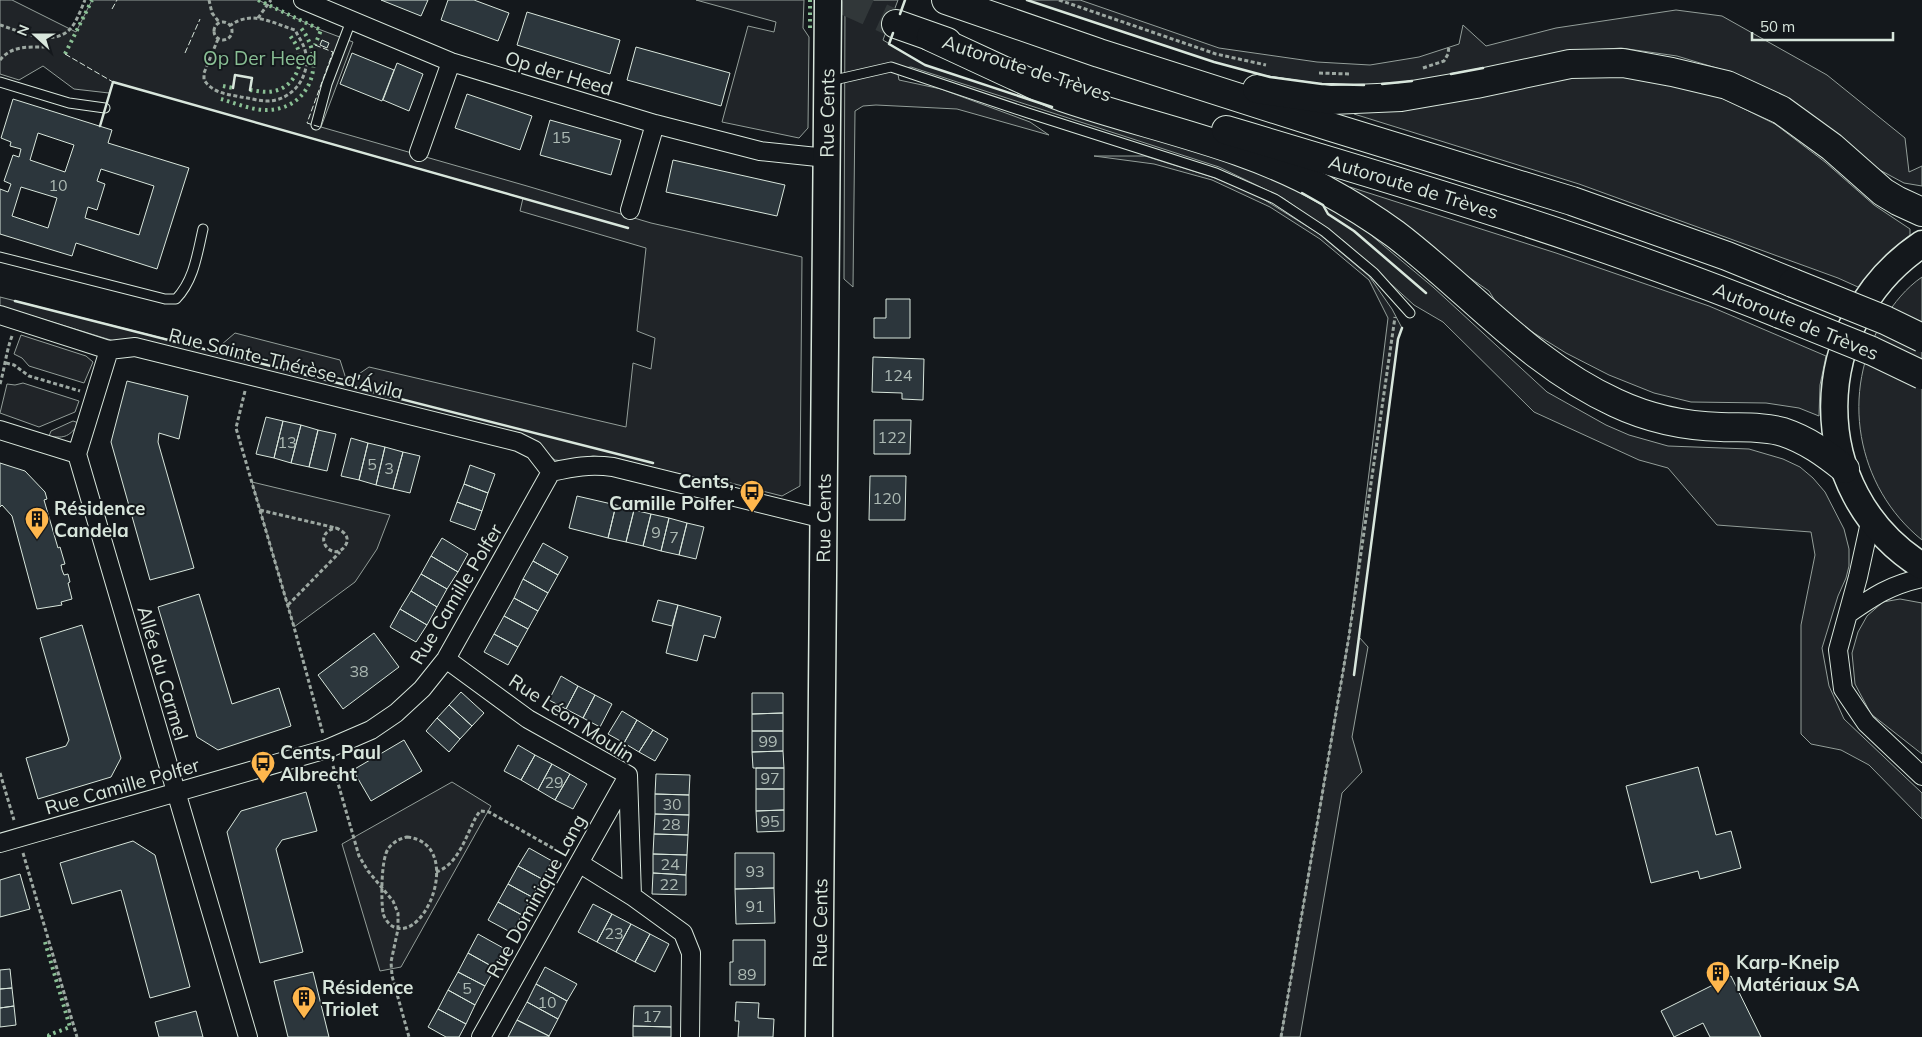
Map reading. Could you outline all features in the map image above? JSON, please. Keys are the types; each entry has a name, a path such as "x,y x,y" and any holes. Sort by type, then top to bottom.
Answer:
{"highway":[{"name":"Autoroute de Trèves","path":"946,0 1099,53 1572,201 1727,256 1884,320 1922,338"},
{"name":"Autoroute de Trèves","path":"896,24 1063,81 1317,157 1564,235 1717,288 1872,352 1922,375"},
{"path":"931,36 1060,96 1224,146 1322,188 1394,234 1530,350 1588,390 1617,404 1646,416 1678,423 1720,427 1760,427 1781,432 1819,448 1845,469"},
{"path":"1099,53 1273,93 1331,100 1401,97 1570,64 1623,63 1672,72 1727,86 1781,110 1832,147 1883,192 1914,204"}],"main road":[{"name":"Rue Cents","path":"819,1037 828,0"},
{"path":"1922,244 1905,256 1881,279 1861,306 1846,337 1837,369 1834,403 1836,436 1845,469 1856,494 1871,518 1890,540 1922,566"}],"street":[{"name":"Op der Heed","path":"303,0 451,62 655,124 760,151 827,158"},
{"path":"418,152 451,62"},
{"path":"630,210 655,124"},
{"name":"Rue Sainte-Thérèse-d'Ávila","path":"0,315 109,350 135,347 518,442 534,450 551,472"},
{"path":"0,430 77,454 109,350"},
{"name":"Allée du Carmel","path":"77,454 248,1037"},
{"path":"551,472 586,465 613,467 824,519"},
{"name":"Rue Camille Polfer","path":"0,843 327,749 371,730 396,713 422,690 446,659 551,472"},
{"path":"1871,518 1838,650 1843,689 1866,723 1922,776"},
{"path":"1848,614 1879,592 1903,582 1922,578"},
{"name":"Rue Léon Moulin","path":"446,659 528,719 628,775 632,896"},
{"name":"Rue Dominique Lang","path":"480,1037 628,775"},
{"path":"579,863 632,896 683,934 691,953 690,1037"}],"lane":[{"path":"316,125 327,84 351,21"},
{"path":"828,82 891,67 1216,173 1275,199 1326,232 1374,273 1410,312"},
{"path":"0,82 69,103 105,108"},
{"path":"0,257 165,299 176,299 186,289 192,276 203,229"}],"path":[{"path":"0,25 48,38 56,38 70,29 85,0"},
{"path":"209,0 212,13 219,22"},
{"path":"258,18 271,0"},
{"path":"1059,0 1216,54 1272,67"},
{"path":"218,39 204,73 204,80 214,90 267,101 280,99 290,94 299,85 307,63 306,51 294,30 258,18 248,17 231,25"},
{"path":"218,39 225,40 230,37 233,31 231,25 226,22 219,22"},
{"path":"218,39 214,29 219,22"},
{"path":"0,60 10,51 20,47 44,47 48,38"},
{"path":"1420,69 1444,61 1448,54 1449,46"},
{"path":"1309,72 1353,75"},
{"path":"1281,1037 1349,636 1397,299"},
{"path":"0,384 6,363 6,352 18,320"},
{"path":"6,363 14,365 29,376 95,395"},
{"path":"248,376 236,428 359,856 368,872 393,901 398,913 398,928 390,962 409,1037"},
{"path":"260,510 336,528 343,531 347,537 346,544 342,550 288,605"},
{"path":"336,528 330,529 325,533 323,540 325,546 330,550 336,552 342,550"},
{"path":"0,772 76,1036"},
{"path":"436,872 445,870 454,859 480,811 489,812 579,863"},
{"path":"407,837 418,838 429,845 435,855 436,872 433,896 426,911 417,923 407,929 389,924 383,914 384,863 388,849 397,840 407,837"}],"green space":[{"name":"Op Der Heed","path":"0,0 12,0 76,32 92,0 258,0 321,30 353,42 321,127 651,223 802,257 800,486 782,496 719,480 718,484 615,458 593,456 564,461 555,460 549,455 114,341 0,306 0,297 214,351 235,333 340,360 347,382 369,367 626,427 633,363 651,369 655,338 637,331 646,248 520,211 523,198 113,82 109,93 74,89 43,66 19,80 0,74"},
{"path":"696,0 804,0 803,28 809,37 808,128 799,138 722,122 748,26 774,32 776,22"},
{"path":"845,0 898,0 883,40 925,65 1030,100 1227,160 1290,187 1353,220 1433,287 1547,392 1606,425 1629,435 1668,446 1749,449 1783,459 1800,467 1825,492 1844,529 1849,549 1849,566 1846,578 1838,596 1822,648 1829,686 1844,719 1922,793 1922,819 1869,765 1841,750 1811,744 1801,734 1801,625 1815,555 1811,532 1717,525 1668,468 1639,460 1534,412 1443,322 1414,305 1345,242 1283,198 1219,167 911,67 897,69 899,80 941,89 1030,122 1049,135 957,109 876,105 863,106 855,111 853,287 844,279"},
{"path":"1027,0 1080,0 1219,48 1317,62 1370,65 1419,57 1459,44 1463,25 1486,46 1556,28 1676,10 1722,16 1827,75 1905,138 1909,172 1922,166 1922,186 1904,183 1876,168 1841,137 1733,73 1677,56 1621,48 1564,52 1420,81 1371,85 1322,84 1270,77 1214,62"},
{"path":"1623,72 1722,98 1775,124 1825,162 1874,205 1910,229 1910,235 1893,249 1858,287 1838,278 1579,184 1354,114 1355,108 1571,73"},
{"path":"1094,156 1145,156 1212,177 1255,194 1318,233 1369,276 1392,309 1402,328 1398,339 1359,637 1368,647 1352,737 1362,772 1342,793 1300,1037 1281,1037 1349,636 1388,318 1369,280 1320,239 1270,207 1212,180 1154,164"},
{"path":"1350,187 1556,253 1709,306 1826,356 1820,385 1819,416 1799,408 1766,403 1691,402 1654,393 1609,375 1566,353 1529,330 1499,307 1489,291 1346,193"},
{"path":"1922,277 1922,540 1900,518 1882,493 1869,466 1861,437 1859,407 1862,376 1870,347 1892,307"},
{"path":"21,335 86,356 93,362 84,383 29,366 22,358 14,354"},
{"path":"23,383 79,401 75,412 39,427 0,413 7,384"},
{"path":"73,421 79,423 67,436 49,436 51,431"},
{"path":"252,482 390,515 377,549 355,582 294,627"},
{"path":"1900,599 1922,603 1922,754 1871,714 1855,684 1852,653 1858,632 1867,616 1883,602"},
{"path":"452,782 491,806 401,967 380,971 342,844"}],"building":[{"path":"381,0 428,0 421,16"},
{"path":"448,0 474,0 509,13 498,41 441,20"},
{"path":"527,12 620,40 610,74 517,45"},
{"path":"322,40 329,43 327,48 320,45"},
{"path":"636,47 730,73 721,106 627,80"},
{"path":"352,53 394,70 382,101 340,84"},
{"path":"397,63 423,74 409,111 383,100"},
{"path":"467,94 532,116 520,150 455,128"},
{"path":"13,99 112,130 108,143 189,168 157,269 76,243 72,256 0,234 0,189 8,192 11,184 4,181 13,155 19,157 21,149 10,146 11,142 1,138","holes":["38,133 74,145 65,172 30,160","101,169 154,186 139,235 85,218 88,207 97,210 105,184 97,181","21,187 57,198 48,228 12,216"]},
{"path":"550,120 621,140 611,175 540,155"},
{"path":"673,160 785,185 777,216 666,192"},
{"path":"886,299 910,299 910,338 874,338 874,318 886,318"},
{"path":"873,357 924,359 923,400 902,399 902,393 872,392"},
{"path":"127,381 188,396 179,439 159,433 158,442 194,568 150,580 111,442"},
{"path":"266,417 283,421 274,458 256,454"},
{"path":"874,420 911,420 910,454 874,454"},
{"path":"283,421 301,425 291,463 274,458"},
{"path":"301,425 318,430 309,467 291,463"},
{"path":"318,430 336,434 327,471 309,467"},
{"path":"351,438 368,443 359,480 341,476"},
{"path":"368,443 385,447 376,485 359,480"},
{"path":"385,447 403,452 393,489 376,485"},
{"path":"403,452 420,456 410,493 393,489"},
{"name":"Résidence Candela","path":"0,463 25,471 45,492 47,499 44,500 58,548 60,547 65,564 61,565 62,570 64,575 68,574 70,582 68,583 72,599 61,602 62,605 37,609 12,516 2,505 0,507"},
{"path":"470,465 495,474 488,493 464,484"},
{"path":"870,476 906,476 905,520 869,520"},
{"path":"464,484 488,493 482,511 457,502"},
{"path":"577,496 616,505 608,538 569,528"},
{"path":"457,502 482,511 475,530 450,521"},
{"path":"616,505 634,510 626,542 608,538"},
{"path":"634,510 651,514 643,546 626,542"},
{"path":"651,514 669,518 661,551 643,546"},
{"path":"669,518 687,523 679,555 661,551"},
{"path":"687,523 704,527 696,559 679,555"},
{"path":"442,538 468,554 458,572 431,556"},
{"path":"543,543 568,557 558,575 533,561"},
{"path":"431,556 458,572 447,589 421,574"},
{"path":"533,561 558,575 548,593 523,579"},
{"path":"421,574 447,589 437,607 411,591"},
{"path":"523,579 548,593 538,611 514,598"},
{"path":"411,591 437,607 427,625 400,609"},
{"path":"199,594 232,704 279,688 291,726 218,750 197,737 158,607"},
{"path":"514,598 538,611 528,629 504,616"},
{"path":"658,600 678,605 672,626 652,621"},
{"path":"678,605 721,617 715,638 704,635 697,661 666,653"},
{"path":"400,609 427,625 416,642 390,627"},
{"path":"504,616 528,629 518,647 494,634"},
{"path":"82,625 121,758 111,777 38,799 26,758 66,746 69,740 40,638"},
{"path":"374,633 399,667 343,709 318,675"},
{"path":"494,634 518,647 508,665 484,652"},
{"path":"561,676 578,686 566,709 549,700"},
{"path":"578,686 595,695 583,718 566,709"},
{"path":"461,692 484,713 472,726 449,705"},
{"path":"752,693 783,693 783,713 752,714"},
{"path":"595,695 612,704 600,727 583,718"},
{"path":"449,705 472,726 460,739 437,718"},
{"path":"622,711 637,720 624,743 608,734"},
{"path":"783,713 783,731 752,731 752,714"},
{"path":"437,718 460,739 449,752 426,731"},
{"path":"637,720 653,730 639,752 624,743"},
{"path":"653,730 668,739 655,761 639,752"},
{"path":"752,731 783,731 783,751 752,752"},
{"path":"404,740 422,771 371,801 353,770"},
{"path":"518,745 535,755 521,780 504,771"},
{"path":"783,751 784,768 753,768 752,752"},
{"path":"535,755 552,764 538,790 521,780"},
{"path":"552,764 570,774 555,800 538,790"},
{"path":"1698,767 1716,835 1731,831 1741,868 1700,879 1698,871 1651,883 1626,786"},
{"path":"756,768 784,768 784,789 756,789"},
{"path":"570,774 587,784 573,809 555,800"},
{"path":"656,774 690,775 689,795 655,794"},
{"path":"756,789 784,789 784,810 756,811"},
{"path":"306,792 317,831 282,840 276,849 303,952 260,963 227,832 241,811"},
{"path":"655,794 689,795 689,815 655,814"},
{"path":"784,810 784,831 757,832 756,811"},
{"path":"655,814 689,815 688,835 654,834"},
{"path":"654,834 688,835 687,855 653,854"},
{"path":"133,841 155,855 190,987 150,998 121,890 72,904 60,863"},
{"path":"529,848 552,861 542,879 518,866"},
{"path":"735,853 774,853 774,888 735,889"},
{"path":"653,854 687,855 686,875 653,873"},
{"path":"518,866 542,879 532,897 508,884"},
{"path":"653,873 686,875 686,895 652,894"},
{"path":"20,874 30,909 0,917 0,880"},
{"path":"508,884 532,897 522,915 498,902"},
{"path":"774,888 775,923 736,924 735,889"},
{"path":"498,902 522,915 512,933 488,920"},
{"path":"593,904 612,914 597,942 578,932"},
{"path":"612,914 631,924 616,952 597,942"},
{"path":"631,924 650,934 635,962 616,952"},
{"path":"478,934 505,949 495,968 468,953"},
{"path":"650,934 669,944 655,972 635,962"},
{"path":"733,940 765,940 765,985 730,985 730,962 733,962"},
{"path":"468,953 495,968 485,986 458,972"},
{"path":"545,967 577,984 567,1001 536,984"},
{"path":"10,969 12,988 0,989 0,970"},
{"name":"Résidence Triolet","path":"313,972 329,1037 288,1037 274,981"},
{"path":"458,972 485,986 475,1005 448,990"},
{"name":"Karp-Kneip Matériaux SA","path":"1731,976 1761,1037 1710,1037 1703,1023 1674,1037 1661,1011"},
{"path":"536,984 567,1001 558,1019 527,1002"},
{"path":"12,988 14,1006 0,1008 0,989"},
{"path":"448,990 475,1005 466,1024 438,1009"},
{"path":"527,1002 558,1019 549,1036 517,1020"},
{"path":"736,1002 759,1003 758,1018 774,1019 773,1037 738,1037 739,1021 735,1021"},
{"path":"14,1006 16,1025 0,1027 0,1008"},
{"path":"634,1006 671,1006 671,1027 633,1026"},
{"path":"438,1009 466,1024 459,1037 446,1037 428,1027"},
{"path":"196,1011 203,1037 159,1037 155,1022"},
{"path":"517,1020 549,1036 549,1037 508,1037"},
{"path":"633,1026 671,1027 671,1037 633,1037"}],"tunnel":[{"path":"843,0 896,24"}],"hedge":[{"path":"65,54 92,0"},
{"path":"258,0 321,30 315,45"},
{"path":"810,0 810,28"},
{"path":"221,99 260,110 281,108 294,102 304,93 310,81 313,68 313,55 309,41 301,28"},
{"path":"250,90 274,91 286,86 294,77 300,58 296,45 289,34"},
{"path":"223,86 233,88"},
{"path":"45,942 70,1027 49,1035 49,1037"}],"fence":[{"path":"112,9 117,0"},
{"path":"185,53 200,19"},
{"path":"315,45 333,52 307,123 320,127"},
{"path":"65,54 113,82"}],"wall":[{"path":"900,14 905,0"},
{"path":"1027,0 1214,62 1270,77 1322,84 1364,85"},
{"path":"893,33 889,44 925,65 1052,107"},
{"path":"1451,74 1483,68"},
{"path":"233,88 235,75 252,78 250,90"},
{"path":"1382,84 1412,81"},
{"path":"100,126 113,82 628,228"},
{"path":"1302,193 1323,205 1328,214 1354,231 1426,293"},
{"path":"15,301 653,463"},
{"path":"1354,675 1398,339 1402,328"}],"place":[{"name":"Cents, Camille Polfer","path":"752,513"},
{"name":"Résidence Candela","path":"37,540"},
{"name":"Cents, Paul Albrecht","path":"263,784"},
{"name":"Karp-Kneip Matériaux SA","path":"1718,994"},
{"name":"Résidence Triolet","path":"304,1019"}]}
